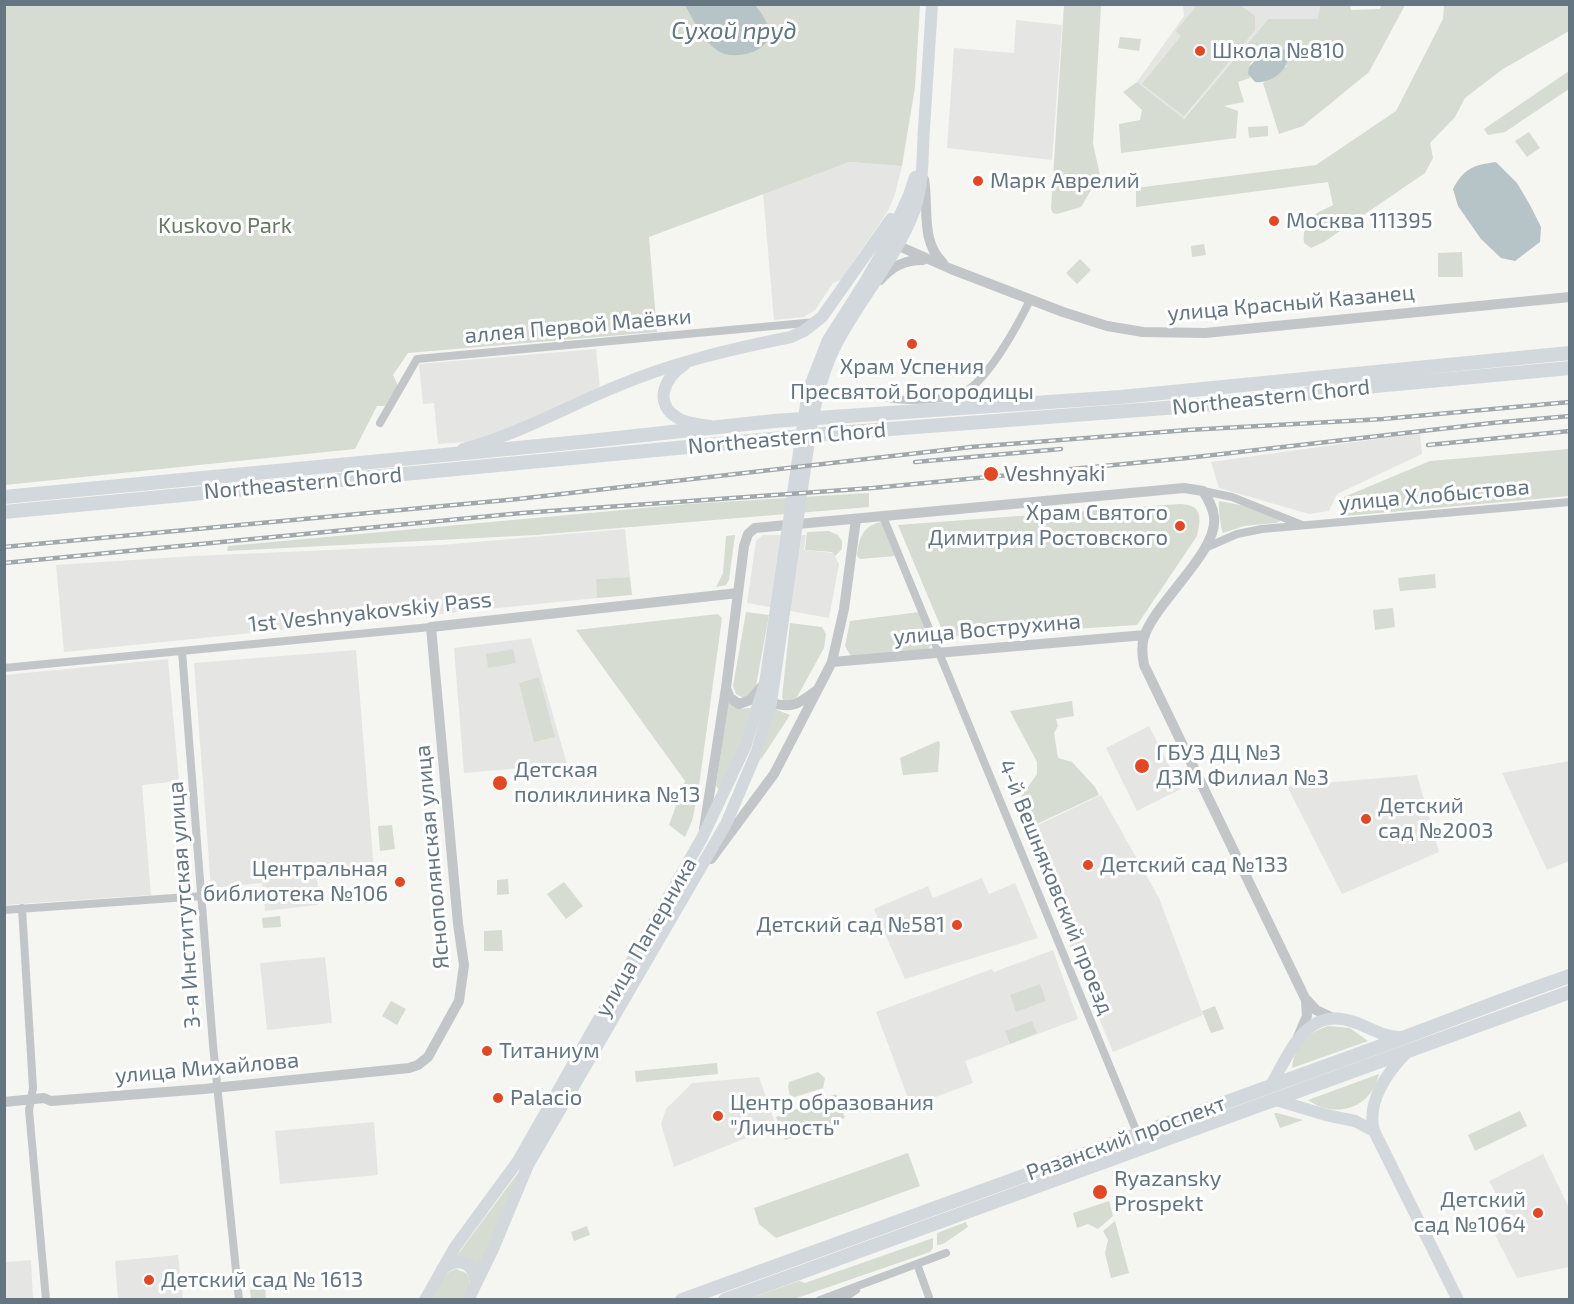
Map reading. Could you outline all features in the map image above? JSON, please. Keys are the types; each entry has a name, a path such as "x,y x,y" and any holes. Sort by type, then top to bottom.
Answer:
{"main road":[{"path":"441,455 498,439 615,387 692,360 791,337 822,317 888,242 915,207 923,141 932,4"},
{"path":"776,647 818,393 836,344 869,285 918,179"},
{"name":"Northeastern Chord","path":"4,497 807,418 967,409 1132,396 1569,353"},
{"path":"692,360 674,372 667,381 664,392 665,403 671,413 680,419 717,427"},
{"name":"Northeastern Chord","path":"4,512 813,435 1175,408 1569,368"},
{"name":"улица Паперника","path":"425,1299 455,1247 518,1161 702,838 745,747 776,647"},
{"name":"улица Паперника","path":"468,1299 493,1249 528,1165 726,824 757,751 771,703 776,647"},
{"name":"Рязанский проспект","path":"1406,1044 1490,1003 1569,976"},
{"name":"Рязанский проспект","path":"682,1299 1138,1135 1289,1078 1383,1052 1569,992"},
{"path":"1271,1085 1294,1045 1314,1025 1335,1019 1354,1022 1406,1044 1381,1089 1371,1121 1458,1299"},
{"path":"1339,1116 1352,1114 1364,1108 1381,1089 1383,1052 1373,1034 1361,1025"},
{"path":"1294,1045 1288,1066 1289,1078 1295,1093 1315,1112"},
{"name":"Рязанский проспект","path":"725,1299 745,1295 1295,1093 1383,1052"},
{"path":"1276,1100 1315,1112 1355,1120 1374,1131"},
{"path":"442,1269 450,1263 459,1261 466,1264 475,1276 476,1284"}],"street":[{"path":"918,179 926,189 927,232 930,246 935,255 951,269"},
{"name":"улица Красный Казанец","path":"888,242 1030,300 1107,326 1143,332 1184,334 1569,297"},
{"path":"869,285 897,264 911,260 928,260"},
{"path":"873,389 881,397 890,400 920,400 963,393 981,379 996,359 1030,300"},
{"name":"аллея Первой Маёвки","path":"380,423 417,359 816,322"},
{"path":"702,838 726,688 744,546 748,534 755,528 1184,488 1203,491 1215,518 1205,548 1157,614 1145,635 1142,651 1144,665 1305,998 1316,1010 1335,1019"},
{"name":"улица Хлобыстова","path":"1203,491 1232,497 1302,525"},
{"name":"улица Хлобыстова","path":"1205,548 1237,534 1262,529 1569,502"},
{"name":"4-й Вешняковский проезд","path":"884,517 1138,1135"},
{"path":"690,888 774,774 832,662 844,609 856,519"},
{"name":"1st Veshnyakovskiy Pass","path":"4,668 431,627 738,593"},
{"name":"Яснополянская улица","path":"412,1067 428,1057 459,1001 464,965 458,924 431,627"},
{"name":"улица Вострухина","path":"832,662 1145,635"},
{"name":"3-я Институтская улица","path":"182,651 217,1088 239,1299"},
{"path":"726,688 730,698 739,704 750,700 765,683"},
{"path":"771,703 783,706 796,705 820,688"},
{"path":"4,910 202,896"},
{"path":"22,908 33,1088 29,1110 46,1299"},
{"path":"1294,1045 1307,1016 1305,998"},
{"name":"улица Михайлова","path":"4,1101 44,1098 51,1101 217,1088 412,1067"},
{"path":"820,1299 946,1253"},
{"path":"917,1264 930,1299"},
{"path":"841,1299 868,1282"}],"shaded area":[{"name":"Школа №810","path":"1183,5 1320,5 1319,19 1268,19 1183,119 1137,82 1184,16"},
{"path":"1016,20 1062,25 1052,160 947,148 954,48 1014,53"},
{"path":"849,162 902,166 888,211 841,280 833,283 815,310 804,317 774,320 763,193"},
{"path":"596,349 600,389 533,420 486,437 466,442 438,444 434,403 423,404 419,364"},
{"path":"1420,433 1422,454 1337,494 1329,511 1309,514 1219,488 1211,462"},
{"path":"625,529 630,577 596,579 597,598 64,652 56,565 194,556 441,545"},
{"path":"763,535 806,535 804,550 833,553 839,564 829,618 747,603 756,541"},
{"path":"531,638 567,764 464,773 454,648"},
{"path":"356,650 374,871 317,877 319,901 317,905 265,911 262,883 211,888 194,663"},
{"path":"168,659 179,781 142,785 151,895 5,905 5,675"},
{"name":"ГБУЗ ДЦ №3 ДЗМ Филиал №3","path":"1149,726 1181,789 1137,811 1106,748"},
{"path":"1569,761 1569,861 1547,870 1502,773"},
{"name":"Детский сад №2003","path":"1417,775 1439,852 1342,894 1287,786"},
{"path":"1101,795 1159,898 1203,1015 1113,1052 1023,832"},
{"path":"982,878 989,894 1015,883 1038,938 905,979 874,909 928,886 933,898"},
{"path":"1053,950 1078,1019 965,1061 973,1083 911,1106 876,1012 992,969 994,972"},
{"path":"325,957 332,1023 267,1030 260,963"},
{"name":"Центр образования \"Личность\"","path":"759,1077 776,1126 674,1167 661,1124 666,1109 692,1083"},
{"path":"374,1122 378,1175 280,1184 275,1131"},
{"name":"Детский сад №1064","path":"1543,1154 1569,1208 1569,1267 1517,1278 1491,1227 1509,1218 1489,1181"},
{"name":"Детский сад № 1613","path":"178,1255 183,1299 118,1299 115,1261"},
{"path":"31,1260 33,1299 5,1299 5,1262"}],"green space":[{"name":"Kuskovo Park","path":"5,5 920,5 915,87 902,166 849,162 649,237 657,332 408,353 393,375 398,386 385,406 377,406 355,449 5,485"},
{"path":"1064,5 1101,5 1093,144 1100,175 1081,207 1057,214 1051,209"},
{"name":"Школа №810","path":"1197,5 1240,5 1255,16 1255,30 1184,116 1142,84 1181,36 1176,31"},
{"path":"1320,5 1350,5 1351,10 1380,9 1381,5 1404,5 1404,7 1369,72 1303,126 1279,134 1263,83 1287,66 1275,46 1251,63 1250,78 1238,82 1244,102 1224,106 1238,111 1236,138 1121,153 1119,124 1140,120 1142,110 1123,92 1137,82 1184,119 1268,19 1318,19"},
{"path":"1444,5 1569,5 1569,31 1503,69 1465,98 1455,117 1430,143 1433,158 1425,173 1324,242 1311,248 1304,243 1304,235 1311,218 1333,205 1328,182 1136,207 1136,188 1316,165 1396,111 1443,19"},
{"path":"1120,37 1141,39 1139,51 1118,48"},
{"path":"1569,71 1569,89 1505,132 1488,135 1484,129"},
{"path":"1268,126 1268,136 1249,138 1248,127"},
{"path":"1529,132 1540,148 1527,157 1515,141"},
{"path":"1204,244 1206,255 1192,257 1191,246"},
{"path":"1462,252 1463,277 1438,277 1438,253"},
{"path":"1080,259 1091,270 1077,284 1066,273"},
{"path":"1569,449 1569,496 1345,516 1344,497 1430,461"},
{"path":"869,493 869,507 536,535 227,551 228,546 688,504"},
{"path":"1219,501 1246,506 1280,521 1244,526 1223,533"},
{"path":"1179,504 1196,509 1199,518 1197,536 1137,625 945,637 898,525"},
{"path":"881,522 895,556 860,559 857,556 863,534 870,527"},
{"path":"829,531 838,535 842,541 842,549 835,556 832,552 805,550 807,532"},
{"path":"735,535 729,580 726,585 716,587 723,573 726,536"},
{"path":"1435,574 1436,588 1400,591 1398,578"},
{"path":"630,577 632,595 597,598 596,579"},
{"path":"1393,608 1395,627 1375,630 1373,610"},
{"path":"746,612 769,615 755,691 744,697 736,694 733,686"},
{"path":"919,612 932,643 926,653 852,658 845,646 850,621"},
{"path":"718,614 722,618 698,793 692,821 685,837 669,825 685,781 576,630"},
{"path":"790,623 822,627 826,634 824,648 797,697 790,702 784,702 782,697"},
{"path":"513,649 516,663 488,668 486,654"},
{"path":"539,677 555,737 534,742 519,683"},
{"path":"1072,701 1074,716 1056,719 1058,726 1054,733 1058,758 1072,762 1095,787 1099,795 1026,829 1016,804 1037,774 1037,762 1010,711"},
{"path":"728,702 739,708 751,708 740,747 720,791 716,786"},
{"path":"775,709 790,715 760,761"},
{"path":"938,741 940,743 938,772 903,775 900,758"},
{"path":"392,825 395,849 380,851 378,826"},
{"path":"508,879 509,894 497,895 497,880"},
{"path":"564,882 583,906 566,919 547,894"},
{"path":"280,916 281,927 263,928 262,918"},
{"path":"502,930 503,951 484,951 484,931"},
{"path":"1040,984 1046,1001 1016,1012 1010,995"},
{"path":"391,1001 406,1009 397,1025 382,1016"},
{"path":"1215,1006 1224,1029 1211,1033 1202,1011"},
{"path":"1032,1021 1037,1033 1010,1044 1005,1031"},
{"path":"1329,1026 1350,1028 1368,1041 1292,1068 1293,1060 1303,1041 1321,1028"},
{"path":"717,1063 718,1074 636,1082 635,1071"},
{"path":"818,1072 825,1078 823,1088 795,1097 790,1095 789,1082"},
{"path":"1379,1074 1369,1095 1351,1107 1340,1110 1330,1109 1308,1100"},
{"path":"836,1094 845,1118 785,1140 776,1117"},
{"path":"1520,1111 1527,1126 1475,1151 1468,1135"},
{"path":"1274,1113 1277,1113 1303,1120 1280,1128"},
{"path":"908,1153 920,1186 776,1238 759,1224 754,1208"},
{"path":"521,1169 478,1271 455,1258"},
{"path":"1109,1201 1113,1216 1098,1229 1088,1224 1077,1228 1073,1213"},
{"path":"1115,1221 1129,1273 1111,1278 1105,1253 1108,1240 1103,1231"},
{"path":"966,1222 968,1227 943,1244 937,1245 937,1233"},
{"path":"587,1226 590,1235 574,1241 571,1232"},
{"path":"933,1238 933,1248 930,1252 794,1299 748,1299 799,1281 805,1283"},
{"path":"456,1269 466,1273 469,1280 469,1286 463,1299 430,1300 445,1274"},
{"path":"265,1288 266,1299 251,1299 250,1290"}],"water":[{"name":"Сухой пруд","path":"685,5 755,5 768,26 769,37 765,44 751,53 725,54 707,41"},
{"path":"1275,46 1286,50 1288,56 1284,68 1268,81 1255,82 1248,74 1249,67 1261,54"},
{"path":"1496,162 1517,183 1541,227 1540,242 1515,261 1501,258 1481,239 1458,206 1453,189 1461,176 1470,169"}],"railway":[{"path":"4,547 518,499 971,447 1188,430 1383,419 1570,402"},
{"path":"4,563 522,513 873,488 1187,458 1570,416"},
{"path":"1428,445 1570,431"},
{"path":"915,462 1061,449"}],"place":[{"name":"Школа №810","path":"1200,51"},
{"name":"Марк Аврелий","path":"978,181"},
{"name":"Москва 111395","path":"1274,221"},
{"name":"Храм Успения Пресвятой Богородицы","path":"912,344"},
{"name":"Veshnyaki","path":"991,474"},
{"name":"Храм Святого Димитрия Ростовского","path":"1180,526"},
{"name":"ГБУЗ ДЦ №3 ДЗМ Филиал №3","path":"1142,766"},
{"name":"Детская поликлиника №13","path":"500,783"},
{"name":"Детский сад №2003","path":"1366,819"},
{"name":"Детский сад №133","path":"1088,865"},
{"name":"Центральная библиотека №106","path":"400,882"},
{"name":"Детский сад №581","path":"957,925"},
{"name":"Титаниум","path":"487,1051"},
{"name":"Palacio","path":"498,1098"},
{"name":"Центр образования \"Личность\"","path":"718,1116"},
{"name":"Ryazansky Prospekt","path":"1100,1192"},
{"name":"Детский сад №1064","path":"1538,1213"},
{"name":"Детский сад № 1613","path":"149,1280"}]}
